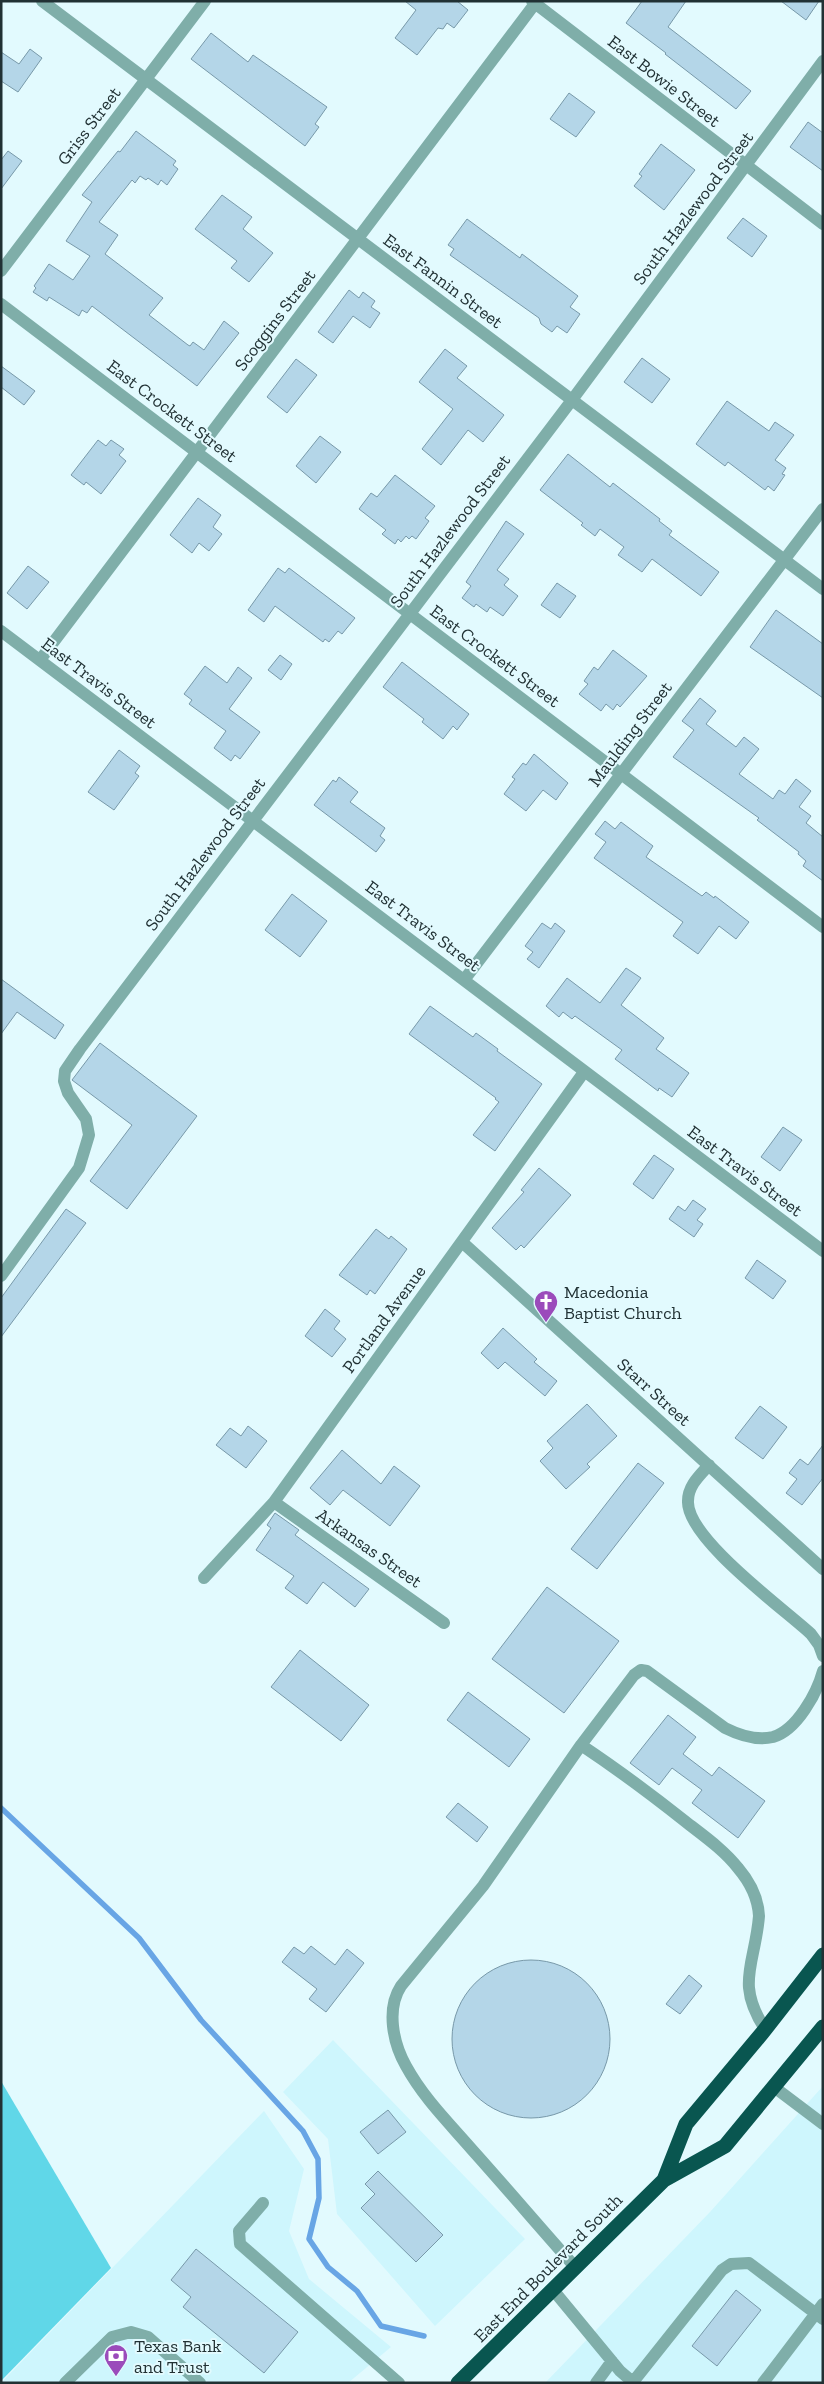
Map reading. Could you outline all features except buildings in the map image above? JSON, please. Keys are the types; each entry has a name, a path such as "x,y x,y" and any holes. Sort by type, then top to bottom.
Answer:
{"highway":[{"name":"East End Boulevard South","path":"664,2180 686,2124 823,1956"},
{"name":"East End Boulevard South","path":"458,2383 664,2180 725,2146 823,2027"}],"street":[{"name":"East Fannin Street","path":"42,1 823,589"},
{"name":"Griss Street","path":"1,271 205,1"},
{"name":"East Bowie Street","path":"535,2 823,224"},
{"name":"Scoggins Street","path":"40,660 535,2"},
{"name":"South Hazlewood Street","path":"1,1276 79,1168 89,1135 86,1120 68,1093 64,1076 80,1049 572,400 823,61"},
{"name":"East Crockett Street","path":"1,304 823,927"},
{"name":"Maulding Street","path":"464,980 823,509"},
{"name":"East Travis Street","path":"1,630 823,1251"},
{"name":"Portland Avenue","path":"204,1578 274,1502 584,1072"},
{"name":"Starr Street","path":"462,1242 823,1569"},
{"path":"708,1465 689,1492 687,1503 690,1514 709,1541 733,1567 811,1634 819,1645 823,1656"},
{"name":"Arkansas Street","path":"274,1502 444,1623"},
{"path":"576,2268 432,2105 405,2065 394,2031 392,2008 396,1995 401,1986 483,1886 581,1745 634,1675 640,1670 647,1671 724,1728 742,1736 761,1738 774,1737 797,1719 815,1691 823,1671"},
{"path":"581,1745 621,1771 706,1838 737,1866 746,1879 759,1905 760,1916 747,1989 754,2012 765,2029"},
{"path":"774,2087 823,2124"},
{"path":"263,2202 239,2231 240,2244 399,2383"},
{"path":"554,2290 612,2361 633,2382 722,2270 731,2264 749,2263 820,2312 764,2383"},
{"path":"65,2383 112,2337 132,2332 148,2337 200,2383"},
{"path":"596,2383 612,2361"}],"shaded area":[{"path":"333,2040 525,2239 435,2326 337,2214 328,2139 283,2092"},
{"path":"1,2081 111,2268 1,2381"},
{"path":"823,2086 823,2383 545,2383 710,2212"},
{"path":"264,2111 304,2169 289,2231 309,2279 391,2347 348,2383 1,2383"}],"waterway":[{"path":"1,1808 139,1938 201,2020 303,2131 318,2159 319,2198 309,2239 328,2267 357,2291 381,2326 424,2336"}],"place":[{"name":"Macedonia Baptist Church","path":"546,1323"},
{"name":"Texas Bank and Trust","path":"116,2377"}]}
